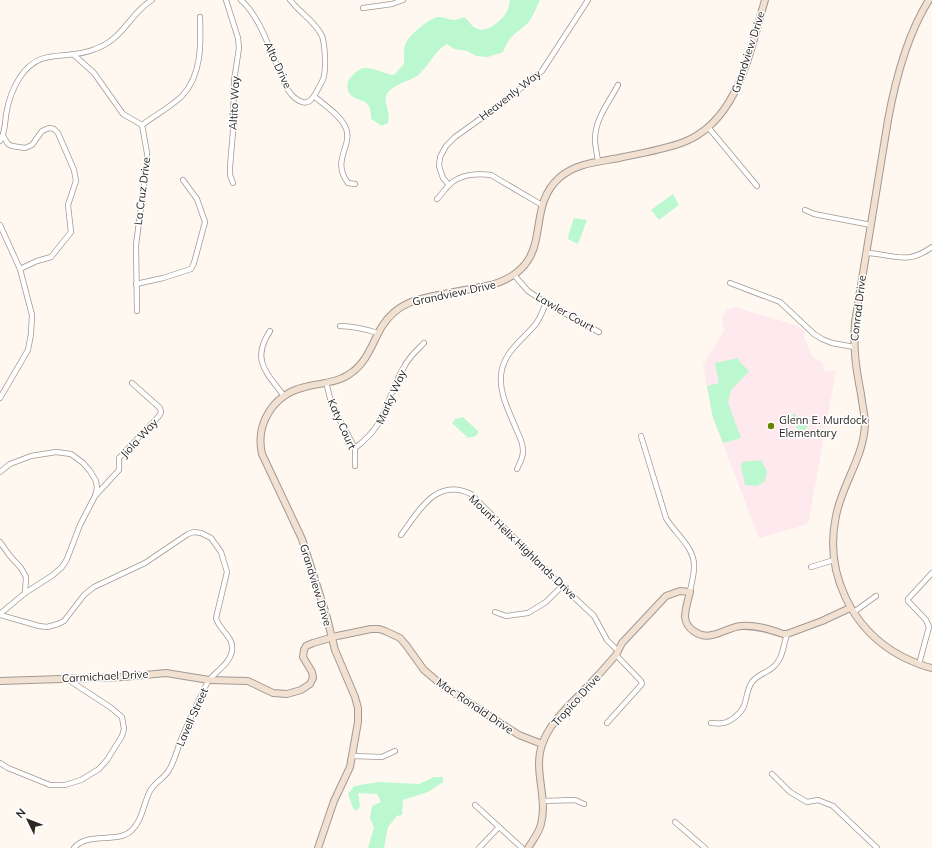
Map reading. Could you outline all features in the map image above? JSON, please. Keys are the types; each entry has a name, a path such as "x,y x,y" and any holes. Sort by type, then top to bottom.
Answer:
{"street":[{"path":"0,141 3,136 9,104 17,83 23,73 40,59 60,54 83,53 114,39 139,9 152,0"},
{"name":"Altito Way","path":"226,0 240,48 234,81 233,131 230,167 230,175 234,183"},
{"name":"Alto Drive","path":"241,0 247,5 259,23 282,77 293,96 304,102 310,101 314,96"},
{"path":"290,0 317,28 323,38 325,69 322,82 314,96 338,117 348,132 340,163 345,179 348,183 355,184"},
{"path":"363,8 392,4 403,0"},
{"name":"Heavenly Way","path":"449,185 443,178 439,166 441,153 446,146 542,71 588,0"},
{"name":"Grandview Drive","path":"318,848 334,801 350,767 358,722 358,708 355,697 339,662 326,614 302,539 264,459 261,448 261,432 264,421 272,407 284,396 303,387 341,379 356,370 368,354 378,333 390,316 401,307 420,298 491,286 501,283 514,275 524,266 533,251 537,240 542,205 545,196 552,185 564,174 575,168 598,161 662,150 685,141 708,127 718,118 734,94 746,62 765,0"},
{"name":"Conrad Drive","path":"929,0 912,36 893,92 855,322 854,347 865,423 863,443 842,494 832,536 836,574 844,596 852,610 872,635 890,650 919,664 932,668"},
{"path":"73,54 94,73 123,114 142,125 182,96 195,76 199,62 200,17"},
{"path":"598,161 595,143 597,123 602,111 618,85"},
{"name":"La Cruz Drive","path":"137,311 136,245 147,162 147,153 142,125"},
{"path":"708,127 757,186"},
{"path":"3,136 8,144 25,148 32,145 42,131 49,128 54,129 62,140 74,170 76,181 68,205 71,232 51,257 37,261 20,269"},
{"path":"437,199 449,185 459,179 473,174 491,175 542,205"},
{"path":"136,284 163,278 191,269 194,263 205,222 197,199 183,180"},
{"path":"805,210 814,214 871,225"},
{"path":"0,225 20,269 32,315 28,350 0,398"},
{"path":"866,253 904,259 922,254 932,247"},
{"name":"Lawler Court","path":"514,275 528,291 546,303 599,332"},
{"path":"730,283 780,302 814,334 822,339 832,343 854,347"},
{"path":"517,469 523,452 521,441 505,403 501,386 501,375 507,356 536,323 546,303"},
{"path":"340,326 364,328 378,333"},
{"path":"270,331 262,347 261,362 265,372 284,396"},
{"name":"Marky Way","path":"355,448 368,438 376,428 383,417 404,366 411,356 424,343"},
{"name":"Katy Court","path":"326,382 332,406 355,448 355,466"},
{"name":"Jiola Way","path":"95,496 119,470 119,458 159,416 161,412 160,408 132,384"},
{"path":"641,436 666,518 690,550 694,563 685,615 691,629 700,635 712,636 734,627 749,626 762,627 787,634 852,610 876,596"},
{"path":"0,472 10,464 31,456 56,452 71,454 83,463 90,471 96,481 97,488 95,496 80,525 68,559 62,567 53,575 25,593 0,615"},
{"name":"Mount Helix Highlands Drive","path":"401,535 427,501 433,496 449,490 462,491 475,497 562,586 594,616 607,640 641,681 642,684 607,723"},
{"path":"0,615 39,626 54,626 64,621 84,595 94,587 145,563 188,534 194,532 201,533 211,538 221,552 227,572 216,618 231,640 232,646 231,654 225,664 209,680"},
{"path":"0,542 21,568 26,577 25,593"},
{"path":"811,567 834,560"},
{"path":"919,664 929,627 926,620 908,601 908,599 932,572"},
{"path":"495,612 506,616 528,612 546,602 562,586"},
{"name":"Tropico Drive","path":"528,848 537,834 541,824 542,801 539,764 542,744 548,731 561,714 617,653 622,643 666,596 670,593 680,591 690,592"},
{"name":"Mac Ronald Drive","path":"332,638 371,629 385,631 400,638 424,670 442,686 519,735 542,744"},
{"path":"711,723 723,724 740,712 744,706 752,681 757,676 772,668 780,659 787,634"},
{"name":"Lavell Street","path":"74,848 87,840 120,836 128,833 136,826 142,815 149,792 169,772 192,714 209,680 248,681 277,694 297,692 305,688 313,678 312,672 303,657 305,648 312,643 332,638"},
{"name":"Carmichael Drive","path":"0,681 123,677 166,673 209,680"},
{"path":"0,763 8,768 50,785 65,785 81,780 99,769 107,760 122,736 124,725 122,717 110,706 67,679"},
{"path":"353,756 382,757 394,751"},
{"path":"772,774 790,792 807,802 818,800 833,806 877,848"},
{"path":"542,801 575,800 584,804"},
{"path":"475,804 522,848"},
{"path":"675,822 705,848"},
{"path":"479,848 499,827"}],"shaded area":[{"name":"Glenn E. Murdock Elementary","path":"735,307 795,325 805,331 804,337 808,347 813,357 823,363 823,370 836,371 808,524 759,538 713,418 703,365 725,329 722,325 722,316 728,309"}],"green space":[{"path":"510,0 540,0 530,21 508,41 503,52 488,57 476,56 467,51 454,49 447,44 442,47 417,76 395,86 388,92 386,99 389,116 388,123 382,126 371,119 368,105 352,96 348,91 347,85 349,79 360,69 372,69 394,75 404,64 404,50 407,42 414,33 433,18 441,17 456,20 464,17 476,28 482,30 491,27 503,17 508,9"},
{"path":"673,194 679,205 659,220 651,210"},
{"path":"574,218 587,220 578,244 568,239"},
{"path":"738,358 749,371 731,390 728,403 741,438 723,443 713,418 707,386 719,383 715,363"},
{"path":"794,413 800,419 794,426 788,420"},
{"path":"463,417 479,432 476,436 468,438 452,423 455,419"},
{"path":"802,420 808,426 802,433 796,427"},
{"path":"761,460 767,471 765,481 757,486 745,485 741,465 743,462"},
{"path":"434,777 443,777 443,782 428,792 403,800 402,815 397,816 388,827 384,848 368,848 374,827 370,818 372,806 381,802 377,794 358,793 360,806 357,811 353,808 348,794 354,786 379,782 419,784"}],"place":[{"name":"Glenn E. Murdock Elementary","path":"771,426"}]}
